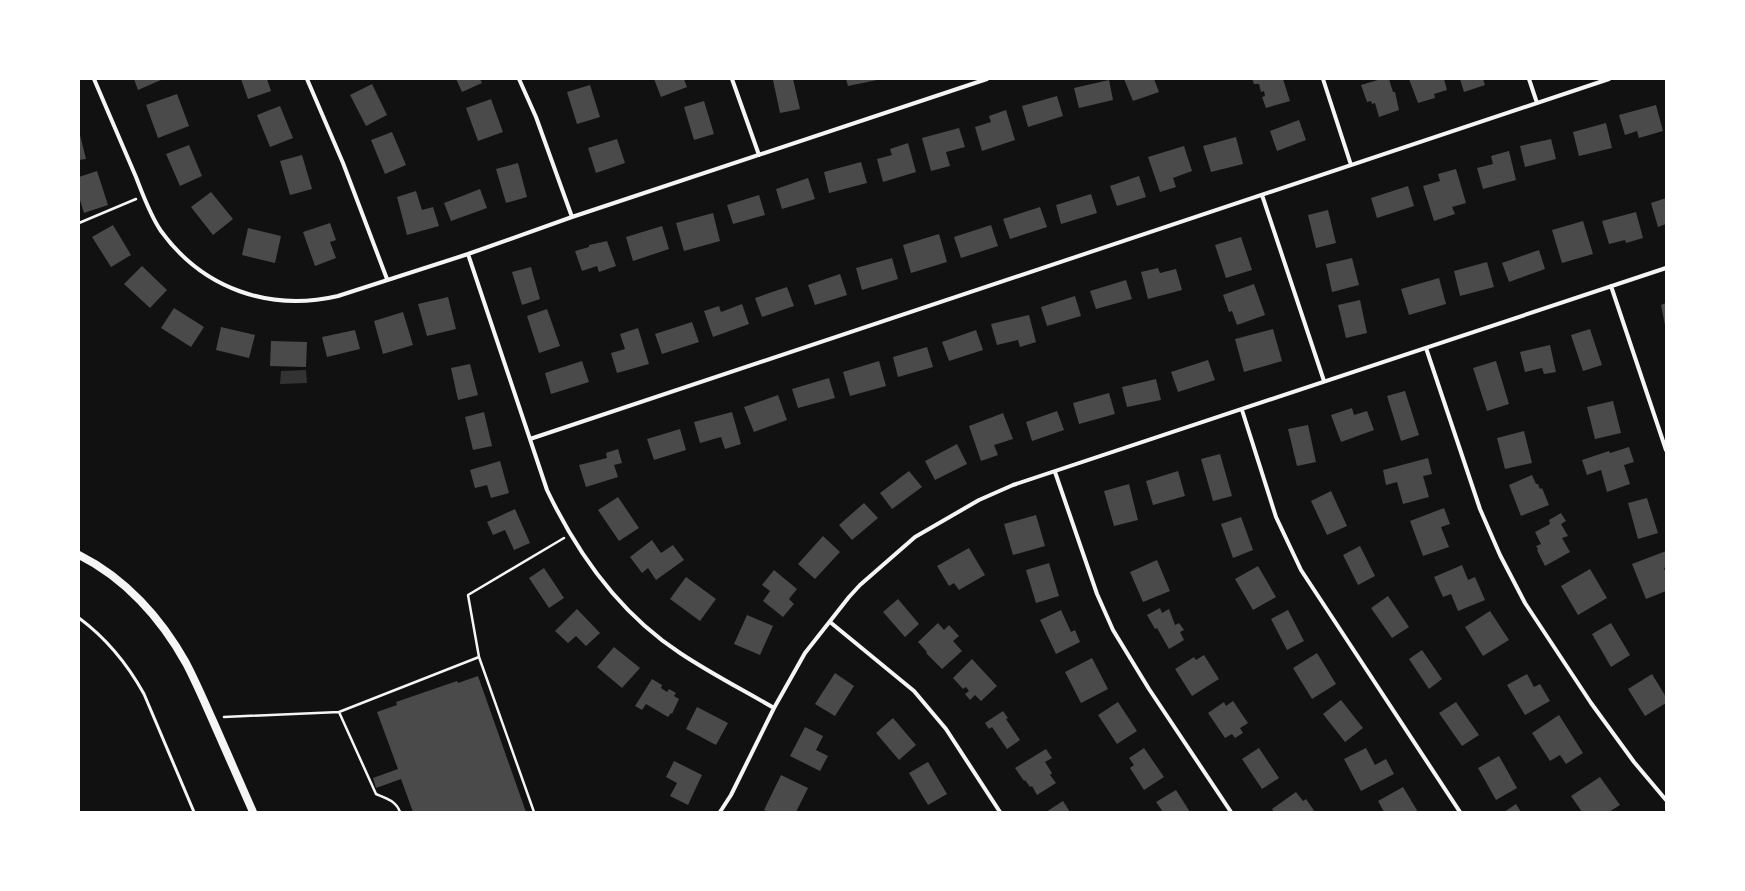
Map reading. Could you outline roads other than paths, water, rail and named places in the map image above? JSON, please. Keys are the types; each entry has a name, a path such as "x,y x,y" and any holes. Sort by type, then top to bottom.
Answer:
{"main road":[{"path":"79,554 115,578 144,604 165,629 186,662 253,812"}],"street":[{"path":"94,79 144,196 161,231 183,256 206,274 226,286 247,294 272,300 298,302 338,296 468,254 572,217 987,79"},
{"path":"307,79 343,163 387,279"},
{"path":"519,79 536,117 572,217"},
{"path":"732,79 759,155"},
{"path":"1323,79 1351,165"},
{"path":"1529,79 1537,103"},
{"path":"530,439 1609,79"},
{"path":"1262,195 1324,381"},
{"path":"468,254 546,490 586,561 611,593 647,628 679,653 774,708"},
{"path":"720,812 731,795 774,708 805,653 860,585 915,537 979,500 1013,485 1666,268"},
{"path":"1611,286 1666,450"},
{"path":"1426,348 1480,509 1504,562 1525,603 1591,703 1634,762 1666,800"},
{"path":"1242,410 1276,517 1301,570 1460,812"},
{"path":"1055,472 1096,594 1113,630 1149,689 1231,812"},
{"path":"830,622 914,691 946,729 1000,812"}],"lane":[{"path":"79,618 94,629 134,677 144,694 194,812"}]}
